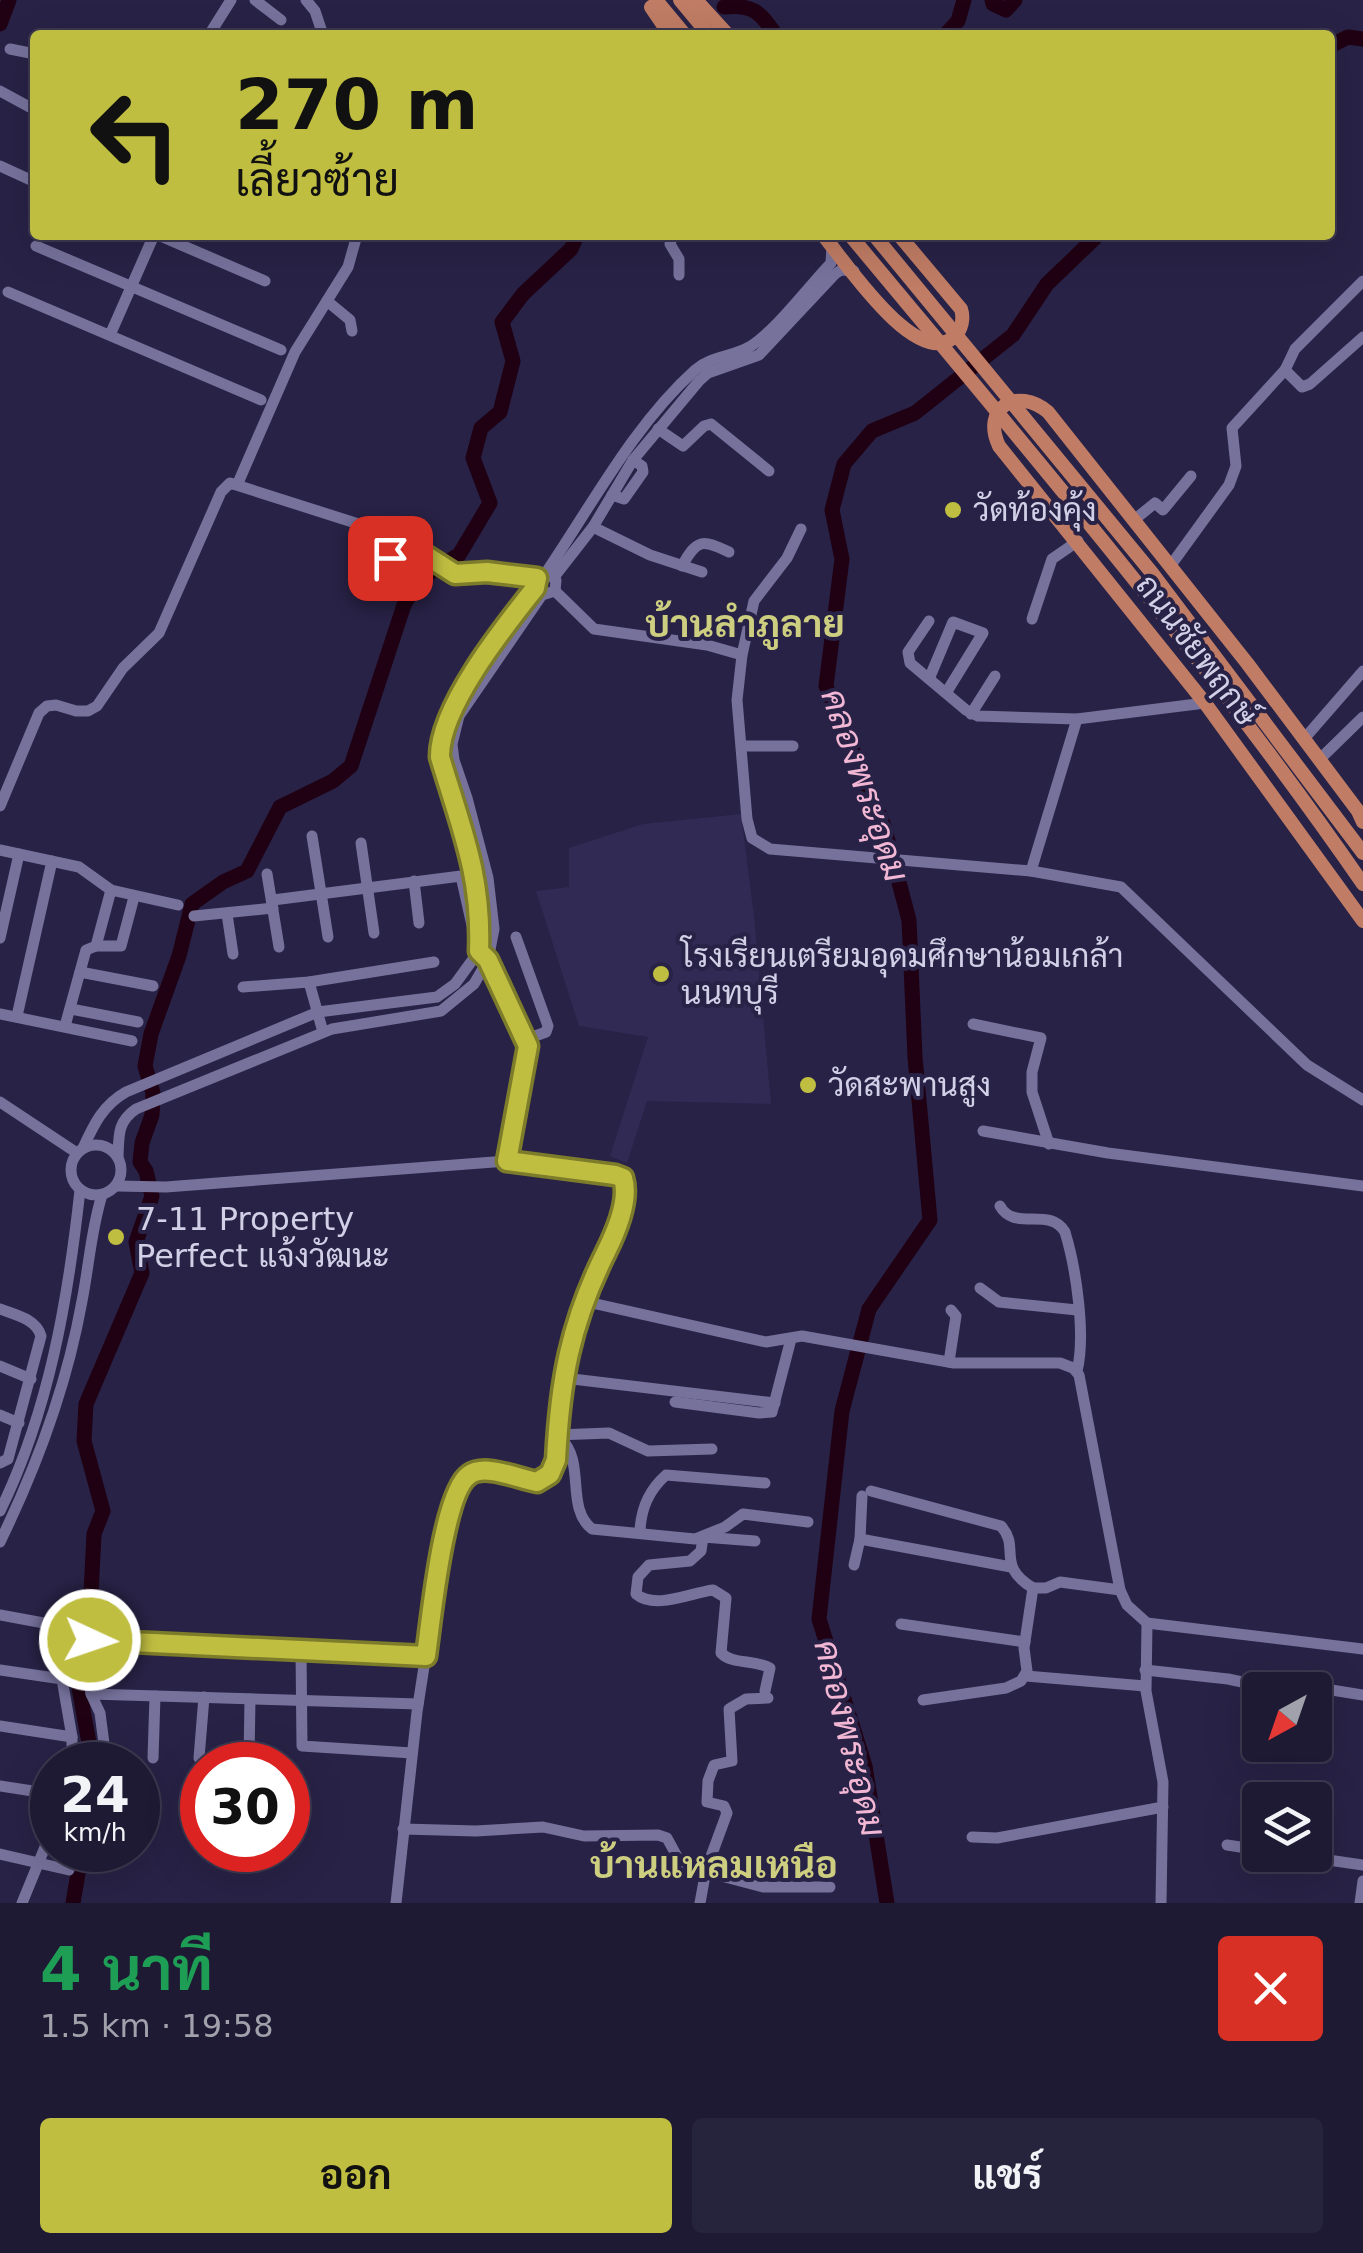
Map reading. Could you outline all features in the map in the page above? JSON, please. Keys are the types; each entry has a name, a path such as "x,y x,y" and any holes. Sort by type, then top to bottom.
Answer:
{"main road":[{"path":"646,0 667,30"},
{"path":"656,0 680,30"},
{"path":"680,0 705,30"},
{"path":"696,0 723,30"},
{"path":"828,240 900,327 914,338 936,344 954,337 963,317 961,309 903,240"},
{"name":"ถนนชัยพฤกษ์","path":"854,240 1264,744 1363,884"},
{"name":"ถนนชัยพฤกษ์","path":"878,240 1152,573 1363,853"},
{"name":"ถนนชัยพฤกษ์","path":"1363,822 1320,759 1171,565 1042,407 1018,399 1008,403 995,422 1000,446 1205,703 1363,921"}],"street":[{"path":"211,30 232,0"},
{"path":"255,0 281,20"},
{"path":"306,0 315,11 321,30"},
{"path":"10,49 30,53"},
{"path":"0,92 30,107"},
{"path":"0,166 30,180"},
{"path":"110,336 153,240"},
{"path":"168,240 265,281"},
{"path":"238,484 295,352 348,267 355,240"},
{"path":"672,240 670,244 679,260 679,275"},
{"path":"507,1161 527,1039 483,955 480,936 469,916 461,816 440,757 442,727 469,680 592,527 633,460 658,429 708,373 759,355 831,263 828,240"},
{"path":"36,246 281,350"},
{"path":"117,1186 122,1172 119,1128 136,1109 324,1032 351,1024 440,1011 474,984 494,928 488,878 452,744 460,716 618,462 682,384 698,367 754,345 841,270 854,272"},
{"path":"1171,565 1229,484 1236,466 1232,428 1285,370 1295,349 1363,280"},
{"path":"8,292 261,400"},
{"path":"327,301 350,320 352,331"},
{"path":"1285,370 1302,387 1310,384 1363,337"},
{"path":"658,429 683,446 711,424 769,470"},
{"path":"1134,520 1155,503 1164,510 1192,476"},
{"path":"0,806 39,713 46,706 88,711 97,706 122,668 159,632 222,492 230,483 402,540 455,574 487,572 544,584 594,629 707,645 742,655"},
{"path":"592,527 650,555 702,572"},
{"path":"801,529 787,558 754,601 742,655 737,700 746,819 752,838 770,848 918,864 1031,870 1121,887 1306,1066 1363,1100"},
{"path":"390,558 402,540"},
{"path":"682,566 696,544 702,542 729,552"},
{"path":"1032,619 1052,559 1078,542"},
{"path":"929,621 908,652 910,664 971,714 1077,718 1205,703"},
{"path":"929,679 953,622 983,633 946,693"},
{"path":"1304,738 1363,671"},
{"path":"971,714 995,676"},
{"path":"1320,759 1363,717"},
{"path":"1031,870 1077,718"},
{"path":"742,746 792,746"},
{"path":"312,836 328,937"},
{"path":"360,843 374,934"},
{"path":"0,850 79,867 111,890 178,905"},
{"path":"0,938 19,854"},
{"path":"17,1016 52,861"},
{"path":"267,874 279,947"},
{"path":"194,916 227,914 319,893 467,875"},
{"path":"414,881 419,923"},
{"path":"96,946 111,890"},
{"path":"65,1026 86,950 121,946 134,897"},
{"path":"227,914 232,954"},
{"path":"516,937 548,1026 546,1032 527,1039"},
{"path":"1,1535 71,1272 80,1190 71,1176 72,1160 96,1120 126,1092 318,1012 437,997 483,955"},
{"path":"243,987 309,982 434,962"},
{"path":"80,972 153,986"},
{"path":"309,982 324,1032"},
{"path":"71,1009 138,1022"},
{"path":"0,1014 132,1042"},
{"path":"973,1024 1041,1038 1032,1072 1032,1092 1049,1144"},
{"path":"248,1043 256,1060"},
{"path":"0,1102 80,1151"},
{"path":"983,1131 1049,1144 1363,1186"},
{"path":"80,1151 90,1145 106,1146 118,1157"},
{"path":"80,1190 102,1195 117,1186 136,1188 507,1161 569,1167 623,1178 626,1190 614,1236 573,1327 556,1460 550,1474 537,1482 487,1470 470,1473 448,1512 418,1704 396,1903"},
{"path":"4,1516 43,1445 76,1324 102,1195"},
{"path":"1000,1206 1011,1217 1060,1223 1069,1245 1078,1310 1077,1371 1120,1590 1127,1605 1146,1623 1363,1649"},
{"path":"980,1288 998,1302 1078,1310"},
{"path":"584,1301 766,1342 802,1336 949,1362 1060,1363 1077,1371"},
{"path":"0,1309 38,1328 41,1336 8,1459 0,1463"},
{"path":"949,1362 956,1316 951,1310"},
{"path":"61,1321 76,1324"},
{"path":"674,1402 772,1412 791,1339"},
{"path":"0,1366 32,1379"},
{"path":"564,1378 775,1403"},
{"path":"0,1415 19,1423"},
{"path":"557,1438 609,1433 648,1451 712,1449"},
{"path":"557,1438 571,1449 581,1517 588,1528 682,1538 755,1540"},
{"path":"640,1532 642,1509 666,1476 765,1483"},
{"path":"854,1564 867,1494 1001,1526 1007,1533 1011,1567 1019,1580 1033,1588 1060,1582 1120,1590"},
{"path":"703,1537 743,1514 808,1522"},
{"path":"700,1903 706,1870 727,1813 724,1806 707,1802 706,1794 714,1765 732,1761 729,1710 746,1699 766,1694 770,1668 730,1660 720,1653 726,1598 722,1593 713,1590 654,1602 636,1594 638,1577 649,1564 690,1561 702,1552 703,1537"},
{"path":"860,1539 1011,1567"},
{"path":"1026,1676 1025,1642 1033,1588"},
{"path":"0,1615 60,1626 62,1679 72,1742"},
{"path":"1146,1623 1146,1686 1159,1754 1163,1807 1161,1903"},
{"path":"901,1624 1025,1642"},
{"path":"104,1742 86,1662 90,1640 426,1656"},
{"path":"300,1650 302,1746 412,1753"},
{"path":"0,1670 62,1679"},
{"path":"1145,1670 1242,1682"},
{"path":"923,1700 1006,1688 1026,1676 1146,1686"},
{"path":"1332,1690 1363,1694"},
{"path":"91,1694 418,1704"},
{"path":"154,1742 155,1696"},
{"path":"200,1742 204,1698"},
{"path":"249,1742 250,1699"},
{"path":"0,1726 72,1737"},
{"path":"0,1786 30,1791"},
{"path":"972,1836 997,1838 1163,1807"},
{"path":"403,1829 476,1831 543,1827 584,1836 658,1835 673,1844 680,1862 763,1887 830,1888"},
{"path":"1227,1846 1242,1848"},
{"path":"0,1854 30,1860"},
{"path":"1332,1861 1363,1865"},
{"path":"22,1903 34,1872"},
{"path":"1360,1903 1363,1881"}],"shaded area":[{"name":"โรงเรียนเตรียมอุดมศึกษาน้อมเกล้า นนทบุรี","path":"741,814 771,1104 647,1101 627,1163 610,1156 648,1037 579,1026 536,891 569,887 569,848 643,824"}],"waterway":[{"path":"0,24 9,0"},
{"path":"950,30 958,21 964,0"},
{"path":"992,0 1006,10 1015,0"},
{"path":"724,7 755,11 772,30"},
{"name":"คลองพระอุดม","path":"1335,44 1348,37 1363,39"},
{"path":"89,1742 74,1660 91,1593 94,1534 103,1511 84,1441 86,1404 142,1273 136,1242 152,1196 140,1162 152,1115 153,1093 145,1066 151,1034 179,956 192,904 247,871 280,807 333,781 351,766 404,605 414,588 434,569 459,555 490,503 473,458 481,428 500,412 513,361 502,322 523,294 571,249 575,240"},
{"name":"คลองพระอุดม","path":"887,1903 865,1766 819,1619 842,1411 869,1309 930,1220 915,1057 909,920 884,826 826,686 842,559 832,510 844,464 872,431 915,413 1013,335 1047,284 1093,240"},
{"path":"73,1903 78,1872"}],"place":[{"name":"วัดท้องคุ้ง","path":"953,510"},
{"name":"โรงเรียนเตรียมอุดมศึกษาน้อมเกล้า นนทบุรี","path":"661,974"},
{"name":"วัดสะพานสูง","path":"808,1085"},
{"name":"7-11 Property Perfect แจ้งวัฒนะ","path":"116,1237"}],"district":[{"name":"บ้านลำภูลาย","path":"745,624"},
{"name":"บ้านแหลมเหนือ","path":"714,1865"}],"route":[{"path":"90,1640 426,1656 448,1512 460,1485 470,1473 487,1470 537,1482 550,1474 556,1460 573,1327 614,1236 626,1190 623,1178 615,1175 507,1161 527,1039 488,960 479,951 482,928 470,852 440,757 439,742 449,711 535,588 537,578 514,573 455,574 402,540 390,558"}]}
